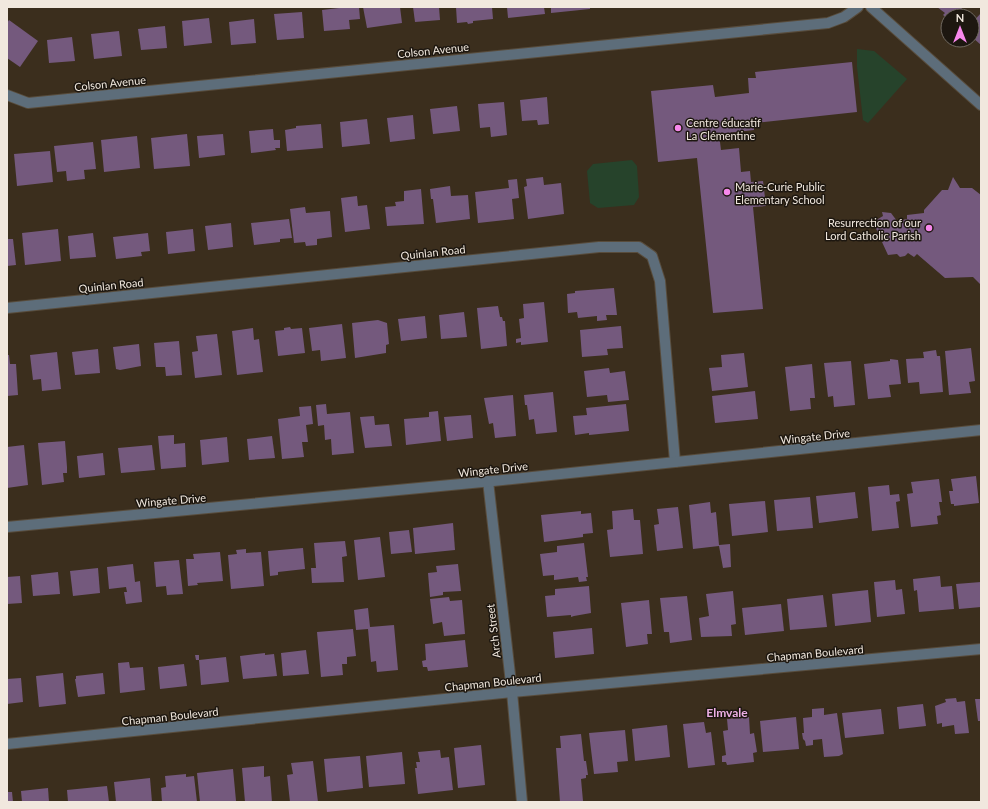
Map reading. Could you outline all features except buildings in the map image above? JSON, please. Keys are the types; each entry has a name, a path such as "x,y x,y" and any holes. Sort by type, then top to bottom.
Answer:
{"street":[{"name":"Colson Avenue","path":"7,95 28,103 828,23 844,18 858,7"},
{"path":"871,7 981,105"},
{"name":"Quinlan Road","path":"7,308 599,247 639,247 652,256 660,281 675,462"},
{"name":"Wingate Drive","path":"7,527 488,481 981,430"},
{"name":"Arch Street","path":"488,481 512,692 522,802"},
{"name":"Chapman Boulevard","path":"7,744 512,692 981,649"}],"green space":[{"path":"857,49 874,51 907,79 868,123 863,120 857,67"},
{"path":"632,160 637,166 639,197 634,205 598,208 590,203 587,171 593,164"}],"place":[{"name":"Centre éducatif La Clémentine","path":"678,128"},
{"name":"Marie-Curie Public Elementary School","path":"727,192"},
{"name":"Resurrection of our Lord Catholic Parish","path":"929,228"}],"district":[{"name":"Elmvale","path":"727,712"}]}
